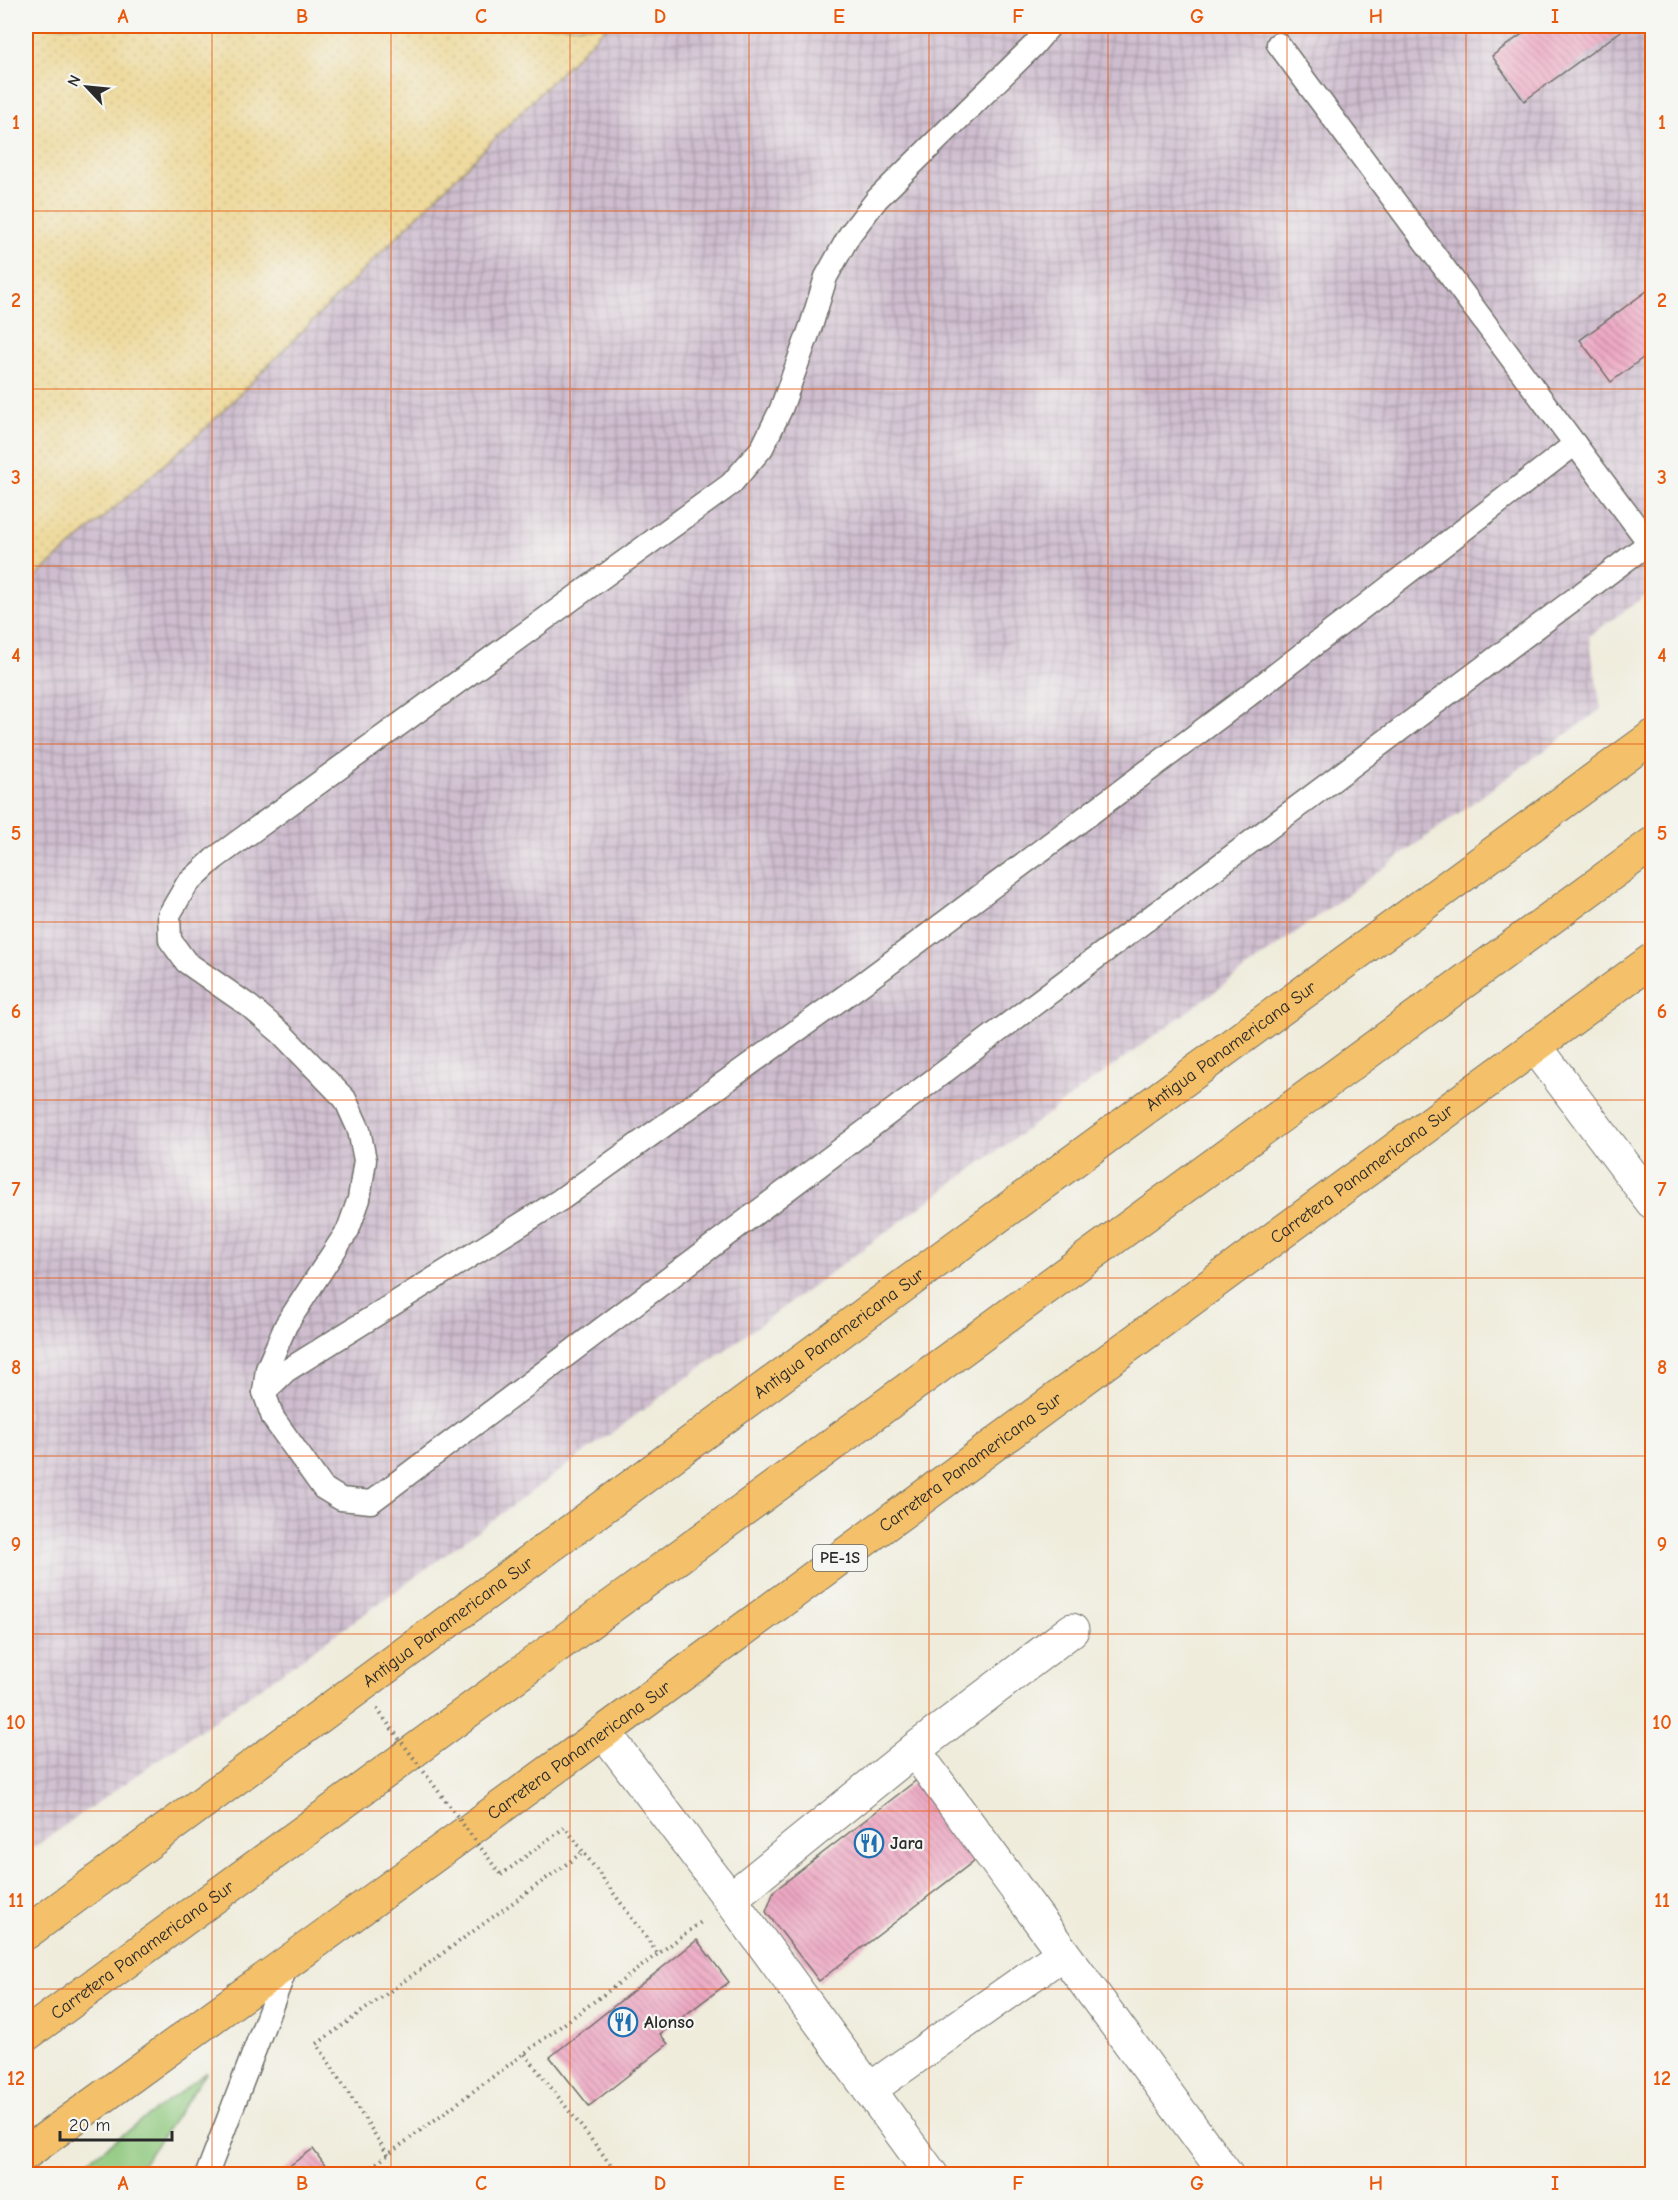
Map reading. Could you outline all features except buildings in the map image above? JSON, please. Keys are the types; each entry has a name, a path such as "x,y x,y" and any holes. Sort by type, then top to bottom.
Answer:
{"main road":[{"name":"Antigua Panamericana Sur","path":"26,1933 907,1283 1653,737"},
{"name":"Carretera Panamericana Sur","path":"26,2035 1653,844"},
{"name":"Carretera Panamericana Sur","path":"26,2153 604,1732 1653,960"}],"street":[{"path":"1535,1046 1653,1202"},
{"path":"730,1899 914,1750 1072,1630"},
{"path":"604,1732 730,1899 931,2175"},
{"path":"914,1750 1226,2175"},
{"path":"869,2090 1063,1953"}],"lane":[{"path":"1050,26 1033,46 877,199 850,234 826,277 781,409 762,448 731,484 214,859 187,884 169,915 170,940 186,962 249,1006 281,1033 345,1099 359,1130 365,1160 359,1199 348,1230 286,1325 267,1369 264,1392 273,1418 323,1488 341,1499 371,1502 1651,546 1278,44"},
{"path":"264,1392 286,1371 560,1200 862,984 1236,705 1575,444"},
{"path":"207,2175 288,1962"}],"path":[{"path":"377,1709 501,1875 565,1827 659,1955"},
{"path":"388,2155 317,2044 583,1852"},
{"path":"362,2175 659,1955 730,1899"},
{"path":"525,2054 618,2175"}],"shaded area":[{"path":"607,26 1652,26 1652,591 1589,636 1601,709 352,1623 26,1853 26,585 208,426"}],"green space":[{"path":"207,2072 136,2174 70,2174"}],"sand":[{"path":"26,26 607,26 208,426 26,585"}],"place":[{"name":"Jara","path":"869,1843"},
{"name":"Alonso","path":"623,2022"}]}
